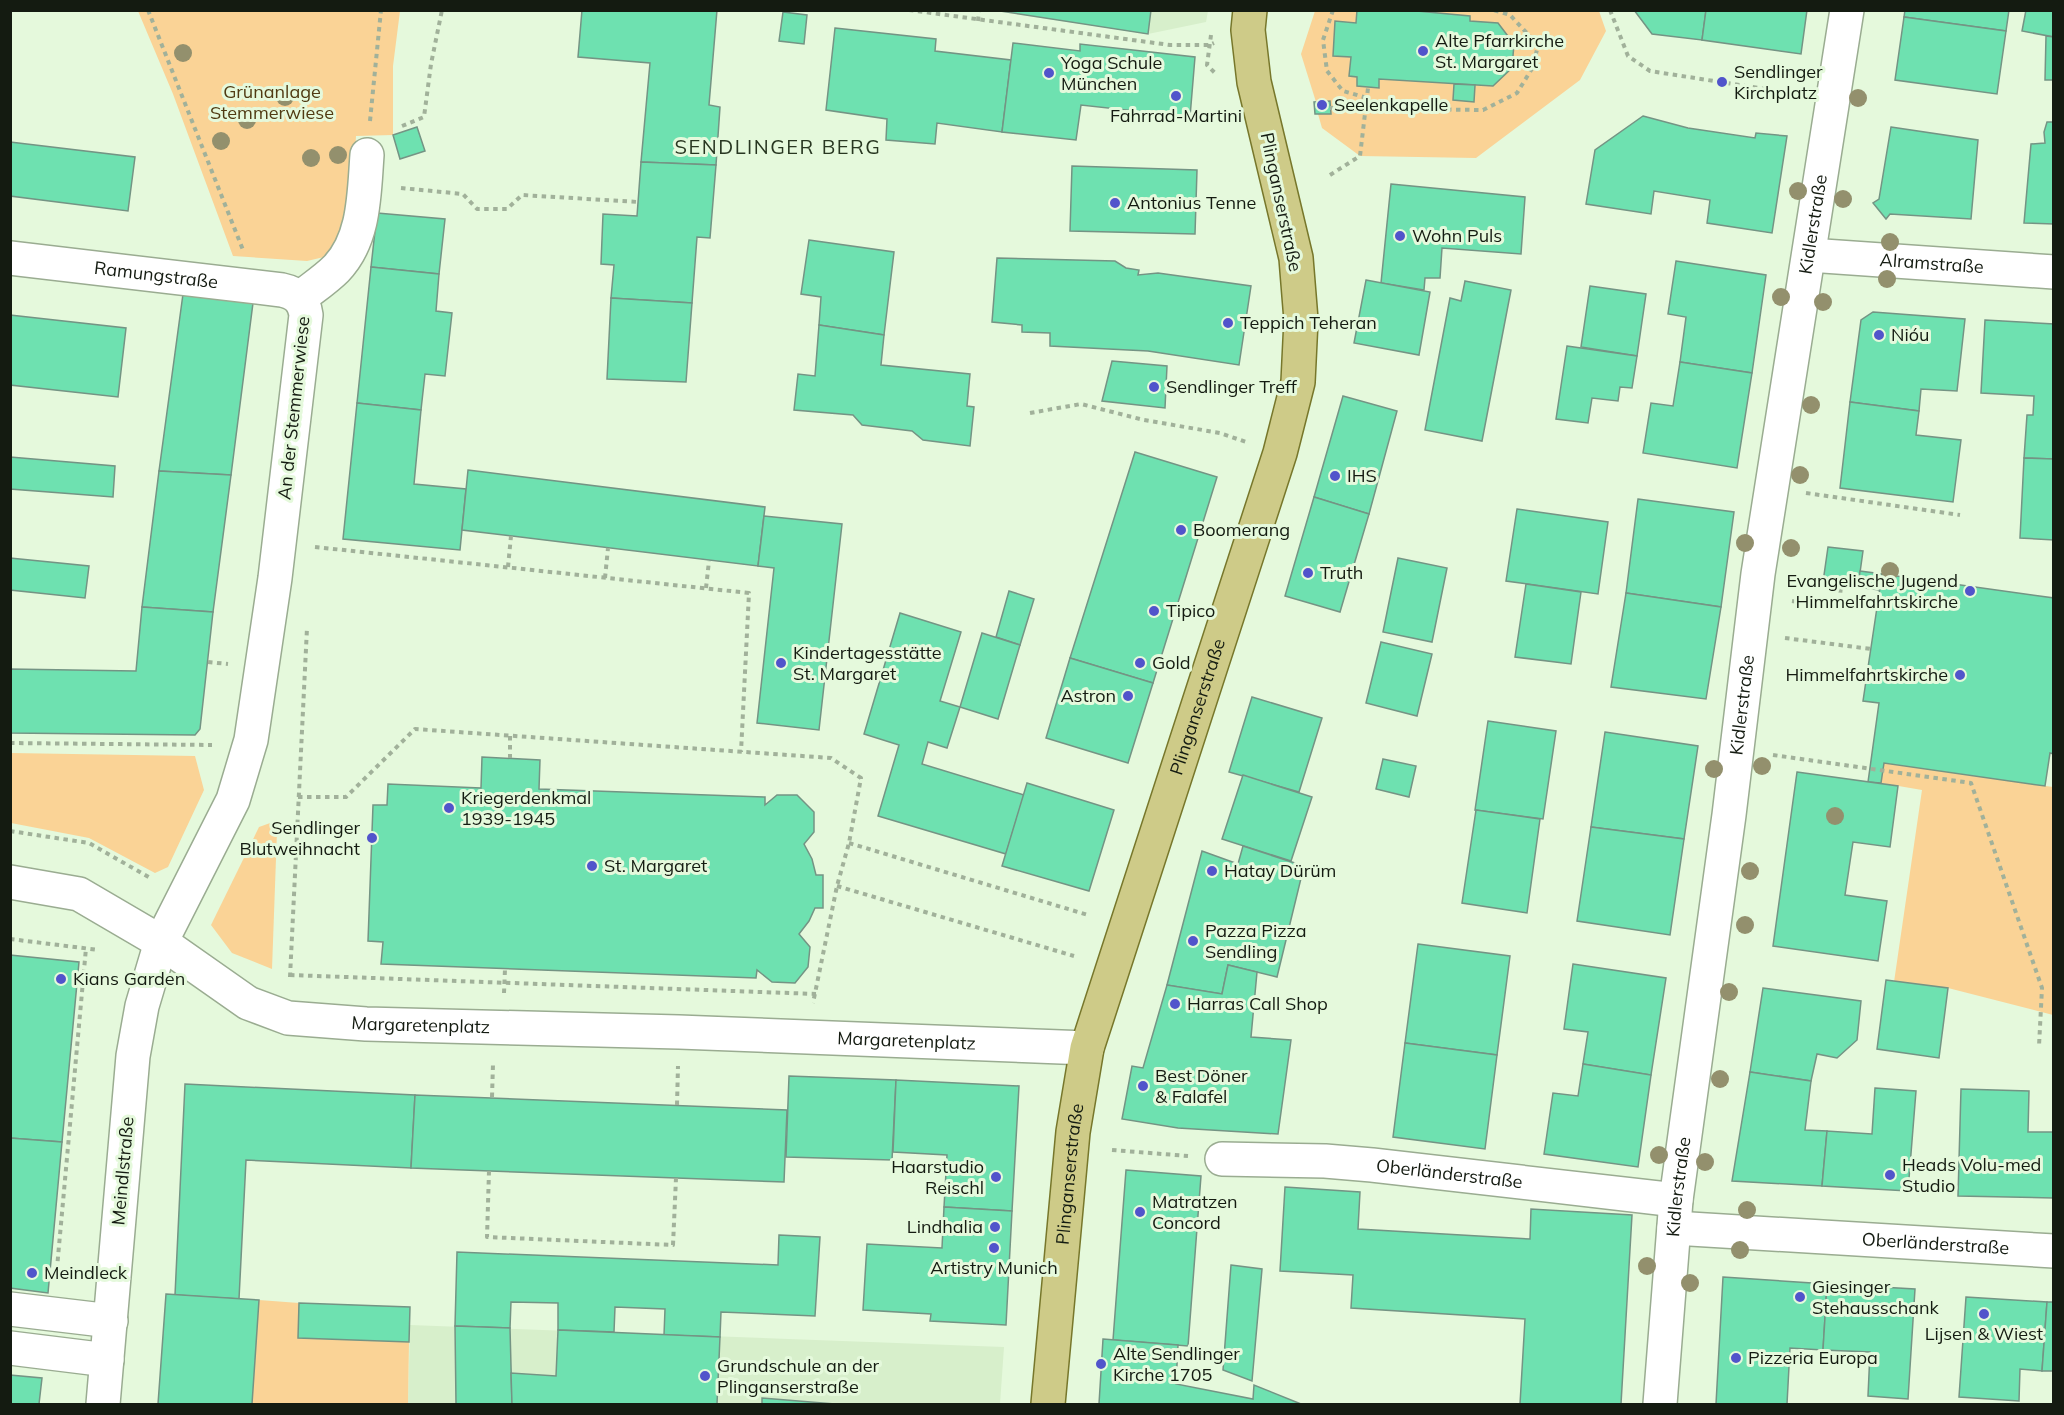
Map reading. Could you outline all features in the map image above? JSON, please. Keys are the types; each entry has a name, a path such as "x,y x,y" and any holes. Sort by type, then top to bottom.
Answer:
{"main road":[{"name":"Plinganserstraße","path":"1048,1404 1072,1132 1087,1048 1280,453 1298,382 1301,320 1296,258 1254,82 1248,30 1250,10"}],"street":[{"name":"Kidlerstraße","path":"1660,1404 1675,1214 1737,750 1750,634 1834,100 1846,10"},
{"name":"An der Stemmerwiese","path":"251,740 275,578 306,319 304,305 300,298 335,270 347,256 355,240 361,217 365,170"},
{"name":"Alramstraße","path":"1809,255 2054,272"},
{"name":"Ramungstraße","path":"10,258 258,287 287,291 300,298"},
{"path":"158,949 233,800 251,740"},
{"name":"Margaretenplatz","path":"10,882 79,894 158,949 248,1003 288,1018 366,1024 812,1037 1087,1048"},
{"name":"Meindlstraße","path":"104,1404 133,1056 142,1006 158,949"},
{"name":"Oberländerstraße","path":"1222,1159 1372,1165 1675,1214 2054,1251"},
{"path":"10,1309 111,1321"},
{"path":"10,1348 107,1360"}],"path":[{"path":"148,10 258,287"},
{"path":"381,10 365,170 463,194 477,209 507,209 522,195 638,202"},
{"path":"402,126 423,117 442,10"},
{"path":"909,10 1170,45 1209,45 1207,65"},
{"path":"978,21 979,10"},
{"path":"1333,10 1323,40 1328,71 1343,92 1366,98"},
{"path":"1330,108 1483,110 1516,93 1533,67 1538,45 1510,15 1493,10"},
{"path":"1610,10 1628,56 1650,71 1834,100"},
{"path":"1330,175 1360,156 1368,88"},
{"path":"1030,413 1081,404 1144,420 1220,433 1280,453"},
{"path":"1772,489 1960,515"},
{"path":"507,567 511,536"},
{"path":"279,543 750,593 741,752"},
{"path":"605,578 608,548"},
{"path":"706,588 709,561"},
{"path":"1756,597 1839,608 1841,585"},
{"path":"288,1018 307,627"},
{"path":"1750,634 1871,649"},
{"path":"298,797 346,797 415,729 831,758 861,778 813,1004 812,1037"},
{"path":"510,736 510,758"},
{"path":"10,744 206,746 251,740"},
{"path":"1737,750 1971,783 2042,988 2039,1046"},
{"path":"10,831 89,843 184,896"},
{"path":"849,843 1088,915"},
{"path":"837,886 1074,956"},
{"path":"10,939 86,948 158,949"},
{"path":"53,1314 86,948"},
{"path":"290,975 816,994"},
{"path":"1112,1150 1222,1159"},
{"path":"489,1170 487,1237 674,1245 676,1178"}],"shaded area":[{"path":"994,11 1208,11 1206,22 1148,34"},
{"name":"Grundschule an der Plinganserstraße","path":"410,1325 1004,1347 1000,1404 408,1404"}],"green space":[{"name":"Grünanlage Stemmerwiese","path":"138,11 400,11 393,66 393,135 356,136 353,194 337,248 324,257 307,261 233,256 173,94"},
{"path":"1315,11 1357,11 1356,23 1335,21 1333,55 1351,57 1349,76 1357,77 1357,86 1378,88 1379,79 1492,86 1512,68 1514,44 1498,23 1470,21 1470,16 1406,11 1599,11 1606,31 1580,80 1476,158 1360,156 1322,128 1318,114 1315,114 1314,102 1316,102 1301,54"},
{"path":"11,753 195,756 204,790 168,867 155,873 89,838 11,823"},
{"path":"1884,763 2053,787 2053,1015 1948,988 1894,982 1922,790 1881,783"},
{"path":"273,822 277,831 272,969 232,953 211,925 259,827"},
{"path":"259,1300 299,1303 299,1338 409,1342 408,1404 252,1404"}],"building":[{"path":"582,10 717,10 709,105 720,107 716,165 641,162 650,63 578,57"},
{"path":"994,10 1151,10 1148,34"},
{"name":"Alte Pfarrkirche St. Margaret","path":"1357,10 1406,10 1470,16 1470,21 1498,23 1514,44 1512,68 1493,86 1379,79 1379,88 1357,86 1357,77 1349,76 1351,57 1333,56 1335,21 1356,23"},
{"path":"1634,10 1706,10 1702,40 1652,34"},
{"path":"1706,10 1807,10 1801,54 1702,40"},
{"path":"1905,10 2009,10 2006,31 1904,17"},
{"path":"2026,10 2054,10 2054,37 2022,31"},
{"path":"783,12 807,15 804,44 779,41"},
{"path":"1904,17 2006,31 1997,94 1895,80"},
{"path":"835,28 936,39 935,51 1011,60 1002,132 937,123 935,144 886,140 887,119 826,110"},
{"path":"2046,36 2054,37 2054,80 2045,80"},
{"path":"1013,43 1080,51 1080,44 1195,57 1190,117 1081,105 1076,140 1002,132"},
{"path":"1454,84 1475,85 1474,102 1453,100"},
{"name":"Seelenkapelle","path":"1330,101 1331,114 1315,114 1314,102"},
{"path":"1643,116 1688,128 1755,138 1756,133 1787,136 1772,233 1707,223 1710,200 1654,191 1651,214 1586,204 1595,150"},
{"path":"2047,122 2054,122 2054,224 2024,223 2031,144 2045,143 2044,132"},
{"path":"417,127 425,151 400,159 393,135"},
{"path":"1891,127 1978,140 1971,219 1890,214 1886,219 1873,203 1879,199"},
{"path":"10,142 135,157 128,211 10,196"},
{"path":"641,162 716,165 710,238 697,237 692,303 611,298 614,265 601,264 603,214 637,216"},
{"path":"1072,166 1197,170 1195,234 1070,231"},
{"path":"1391,184 1525,197 1521,254 1442,248 1440,278 1425,278 1424,290 1381,283"},
{"path":"377,213 445,219 439,274 371,267"},
{"path":"809,240 894,252 884,335 819,325 821,297 801,294"},
{"path":"997,258 1115,261 1126,268 1139,270 1138,275 1158,273 1251,286 1239,365 1148,351 1050,346 1050,333 1022,332 1022,325 992,322"},
{"path":"1676,261 1766,275 1752,373 1680,362 1686,317 1668,314"},
{"path":"371,267 439,274 436,311 452,313 445,376 425,374 421,410 357,403"},
{"path":"1366,280 1430,292 1419,355 1354,343"},
{"path":"1465,281 1511,290 1482,441 1425,430 1450,298 1461,301"},
{"path":"1590,286 1646,294 1637,356 1581,347"},
{"path":"183,294 253,303 231,475 159,471"},
{"path":"611,298 692,303 686,382 607,379"},
{"path":"1873,312 1965,319 1957,391 1921,389 1919,411 1850,402 1861,320"},
{"path":"10,315 126,328 118,397 10,385"},
{"path":"1985,320 2054,324 2054,459 2024,458 2027,415 2033,415 2034,396 1981,393"},
{"path":"819,325 884,335 881,365 970,374 967,406 974,407 970,446 923,440 912,431 862,425 853,415 794,410 798,374 815,376"},
{"path":"1567,346 1637,356 1632,388 1620,387 1618,401 1592,398 1588,423 1556,419"},
{"path":"1112,361 1167,366 1165,408 1102,401"},
{"path":"1680,362 1752,373 1737,468 1643,453 1651,403 1673,406"},
{"path":"1343,396 1397,411 1369,514 1314,497"},
{"path":"1850,402 1919,411 1916,435 1961,440 1953,502 1840,488"},
{"path":"357,403 421,410 414,484 466,489 460,550 343,539"},
{"path":"1135,452 1217,477 1153,683 1070,658"},
{"path":"10,457 115,466 113,497 10,489"},
{"path":"2024,458 2054,459 2054,540 2020,538"},
{"path":"468,470 765,507 758,566 462,530"},
{"path":"159,471 231,475 213,612 142,607"},
{"path":"1314,497 1369,514 1340,612 1285,596"},
{"path":"1638,499 1734,512 1721,607 1626,593"},
{"path":"1517,509 1608,522 1598,594 1506,581"},
{"path":"764,516 842,524 819,730 757,723 774,568 758,566"},
{"path":"1828,547 1863,551 1858,587 1823,582"},
{"path":"10,558 89,566 85,598 10,590"},
{"path":"1398,558 1447,568 1432,642 1383,632"},
{"path":"1860,571 1882,574 1879,590 1858,587"},
{"name":"Himmelfahrtskirche","path":"1882,574 2054,598 2054,754 2050,753 2045,786 1884,763 1881,783 1868,782 1879,703 1863,701"},
{"path":"1526,584 1581,592 1571,664 1515,657"},
{"path":"1009,591 1034,599 1020,645 996,637"},
{"path":"1626,593 1721,607 1706,699 1611,687"},
{"path":"142,607 213,612 200,729 195,735 10,733 10,669 136,671"},
{"path":"900,613 961,632 940,701 960,707 947,748 928,742 922,764 1024,795 1006,854 878,816 899,745 864,734"},
{"path":"982,633 1020,645 998,719 960,707"},
{"path":"1381,642 1432,654 1417,716 1366,703"},
{"path":"1070,658 1153,683 1128,763 1046,738"},
{"path":"1252,697 1322,718 1299,792 1229,772"},
{"path":"1488,721 1556,731 1543,819 1475,810"},
{"path":"1605,732 1698,746 1684,839 1591,827"},
{"name":"St. Margaret","path":"482,757 540,760 539,789 765,797 765,805 777,795 797,795 814,812 814,832 804,844 812,859 816,875 823,875 823,908 815,908 799,934 810,947 808,967 795,983 772,982 757,970 756,978 381,964 383,942 368,941 373,805 387,805 388,784 481,788"},
{"path":"1383,759 1416,766 1409,797 1376,789"},
{"path":"1797,772 1898,786 1890,847 1853,842 1845,895 1887,901 1878,961 1773,946"},
{"path":"1243,775 1312,797 1291,861 1222,839"},
{"path":"1027,783 1114,810 1089,891 1002,866"},
{"path":"1476,810 1540,819 1527,913 1462,903"},
{"path":"1591,827 1684,839 1670,935 1577,921"},
{"path":"1243,846 1304,866 1277,977 1228,965 1222,994 1167,985 1202,851 1238,864"},
{"path":"1418,944 1510,956 1497,1055 1405,1043"},
{"path":"10,955 79,962 62,1142 10,1138"},
{"path":"1573,964 1666,978 1651,1075 1583,1064 1588,1032 1564,1029"},
{"path":"1228,965 1257,972 1251,1037 1291,1040 1278,1134 1178,1128 1122,1119 1132,1066 1143,1068 1167,985 1222,994"},
{"path":"1886,980 1948,988 1939,1058 1877,1049"},
{"path":"1763,988 1861,1001 1857,1040 1837,1058 1817,1054 1811,1081 1750,1072"},
{"path":"1405,1043 1497,1055 1485,1149 1393,1137"},
{"path":"1583,1064 1651,1075 1638,1167 1544,1154 1553,1093 1578,1096"},
{"path":"1750,1072 1811,1081 1805,1130 1827,1131 1822,1186 1732,1181"},
{"path":"789,1076 896,1080 892,1160 786,1157"},
{"path":"896,1080 1019,1086 1012,1211 944,1207 947,1155 893,1152"},
{"path":"185,1084 415,1095 411,1168 246,1160 239,1299 175,1295"},
{"path":"1875,1088 1916,1091 1908,1191 1822,1186 1827,1131 1872,1134"},
{"path":"1961,1089 2029,1091 2028,1132 2054,1132 2053,1198 1958,1196"},
{"path":"415,1095 787,1110 784,1182 411,1168"},
{"path":"10,1138 62,1142 48,1293 10,1288"},
{"path":"1126,1170 1201,1176 1188,1346 1113,1340"},
{"path":"1285,1187 1360,1192 1358,1229 1530,1239 1531,1209 1632,1215 1621,1404 1520,1404 1525,1319 1351,1308 1353,1275 1280,1271"},
{"path":"944,1207 1012,1211 1006,1325 930,1321 931,1314 863,1310 867,1244 942,1248"},
{"path":"779,1235 820,1237 815,1316 721,1312 720,1337 664,1335 665,1309 615,1307 614,1332 558,1330 558,1303 511,1302 510,1328 455,1326 457,1252 778,1265"},
{"path":"1231,1265 1262,1269 1252,1381 1223,1370"},
{"path":"1723,1277 1827,1284 1823,1350 1790,1348 1787,1404 1716,1404"},
{"path":"1827,1284 1915,1289 1908,1399 1868,1396 1870,1352 1823,1350"},
{"path":"166,1294 259,1300 252,1404 158,1404"},
{"path":"1966,1297 2047,1302 2042,1371 2020,1369 2019,1401 1959,1397"},
{"path":"2047,1302 2054,1302 2054,1371 2042,1371"},
{"path":"299,1303 410,1307 409,1342 298,1338"},
{"path":"455,1326 510,1328 512,1404 456,1404"},
{"path":"558,1330 720,1337 717,1404 512,1404 511,1373 556,1376"},
{"path":"1103,1339 1178,1345 1176,1384 1253,1399 1254,1385 1301,1404 1099,1404"},
{"path":"10,1375 42,1378 39,1404 10,1404"},
{"path":"762,1398 835,1404 762,1404"}],"place":[{"name":"Alte Pfarrkirche St. Margaret","path":"1423,51"},
{"name":"Yoga Schule München","path":"1049,73"},
{"name":"Sendlinger Kirchplatz","path":"1722,82"},
{"name":"Fahrrad-Martini","path":"1176,96"},
{"name":"Seelenkapelle","path":"1322,105"},
{"name":"Antonius Tenne","path":"1115,203"},
{"name":"Wohn Puls","path":"1400,236"},
{"name":"Teppich Teheran","path":"1228,323"},
{"name":"Nióu","path":"1879,335"},
{"name":"Sendlinger Treff","path":"1154,387"},
{"name":"IHS","path":"1335,476"},
{"name":"Boomerang","path":"1181,530"},
{"name":"Truth","path":"1308,573"},
{"name":"Evangelische Jugend Himmelfahrtskirche","path":"1970,591"},
{"name":"Tipico","path":"1154,611"},
{"name":"Kindertagesstätte St. Margaret","path":"781,663"},
{"name":"Gold","path":"1140,663"},
{"name":"Himmelfahrtskirche","path":"1960,675"},
{"name":"Astron","path":"1128,696"},
{"name":"Kriegerdenkmal 1939-1945","path":"449,808"},
{"name":"Sendlinger Blutweihnacht","path":"372,838"},
{"name":"St. Margaret","path":"592,866"},
{"name":"Hatay Dürüm","path":"1212,871"},
{"name":"Pazza Pizza Sendling","path":"1193,941"},
{"name":"Kians Garden","path":"61,979"},
{"name":"Harras Call Shop","path":"1175,1004"},
{"name":"Best Döner & Falafel","path":"1143,1086"},
{"name":"Heads Volu-med Studio","path":"1890,1175"},
{"name":"Haarstudio Reischl","path":"996,1177"},
{"name":"Matratzen Concord","path":"1140,1212"},
{"name":"Lindhalia","path":"995,1227"},
{"name":"Artistry Munich","path":"994,1248"},
{"name":"Meindleck","path":"32,1273"},
{"name":"Giesinger Stehausschank","path":"1800,1297"},
{"name":"Lijsen & Wiest","path":"1984,1314"},
{"name":"Pizzeria Europa","path":"1736,1358"},
{"name":"Alte Sendlinger Kirche 1705","path":"1101,1364"},
{"name":"Grundschule an der Plinganserstraße","path":"705,1376"}],"district":[{"name":"SENDLINGER BERG","path":"778,147"}]}
